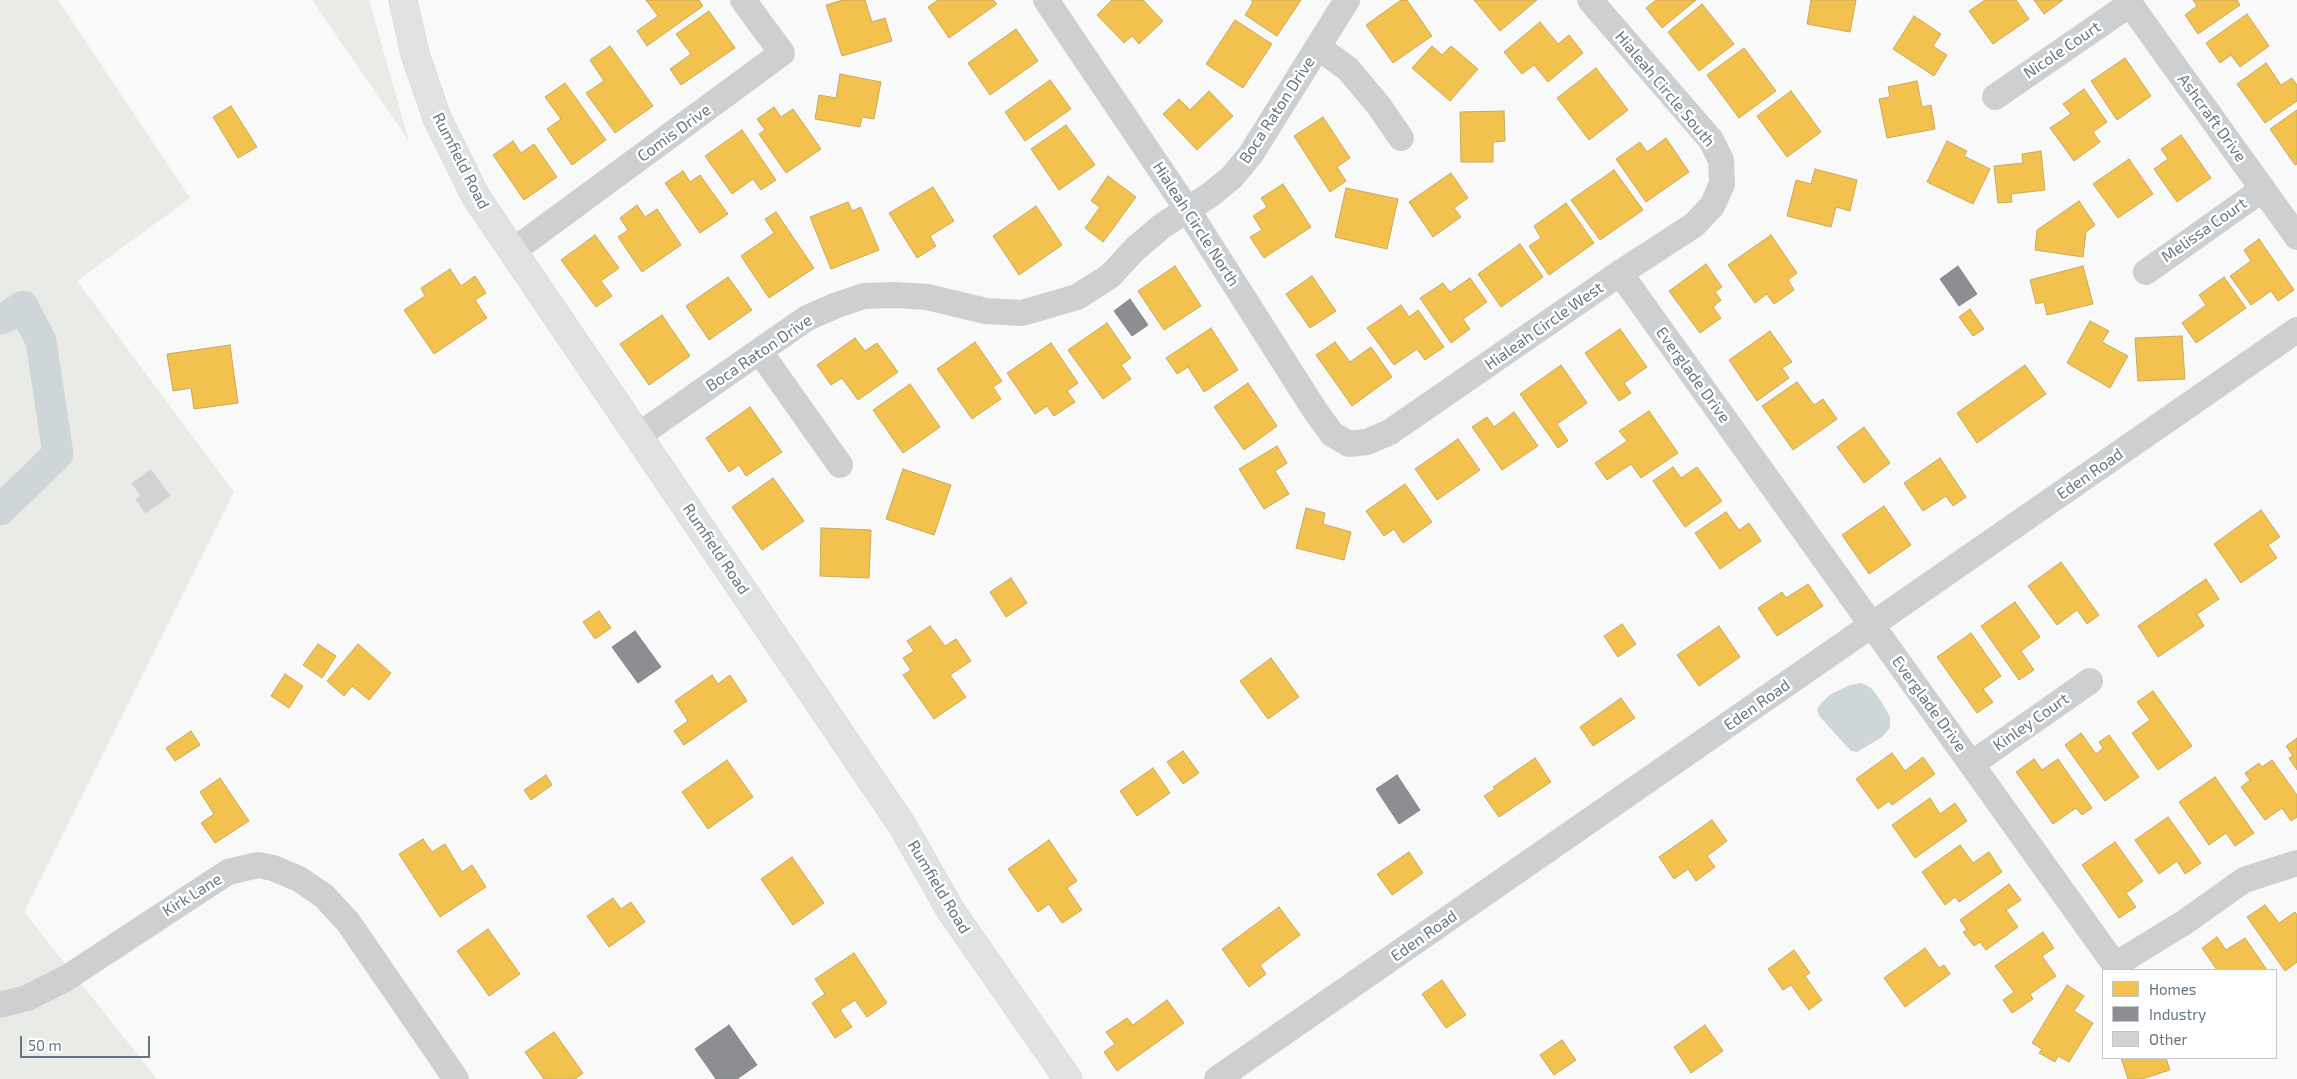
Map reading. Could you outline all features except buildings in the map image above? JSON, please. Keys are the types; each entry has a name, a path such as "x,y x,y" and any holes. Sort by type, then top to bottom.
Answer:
{"main road":[{"name":"Rumfield Road","path":"403,0 414,54 437,118 476,197 902,825 950,911 1068,1079"}],"street":[{"name":"Comis Drive","path":"513,250 782,53 743,0"},
{"name":"Hialeah Circle North","path":"1046,0 1187,209 1314,409 1332,434 1349,444"},
{"name":"Boca Raton Drive","path":"639,435 807,318 864,296 928,297 986,311 1022,313 1076,298 1110,276 1142,243 1162,226 1210,195 1232,177 1251,154 1346,0"},
{"name":"Hialeah Circle South","path":"1590,0 1711,140 1721,160 1722,184"},
{"name":"Nicole Court","path":"1995,96 2129,2"},
{"name":"Ashcraft Drive","path":"2129,2 2297,237"},
{"path":"1318,47 1348,69 1379,106 1400,138"},
{"name":"Hialeah Circle West","path":"1349,444 1367,442 1390,432 1694,224 1712,206 1722,184"},
{"name":"Melissa Court","path":"2146,272 2263,189"},
{"name":"Everglade Drive","path":"1620,273 2116,965 2185,922 2244,880 2297,863"},
{"name":"Eden Road","path":"1217,1079 2297,330"},
{"path":"760,352 840,464"},
{"name":"Kinley Court","path":"1973,763 2090,681"},
{"name":"Kirk Lane","path":"0,1005 27,998 65,979 228,872 258,865 272,868 299,879 324,896 348,922 456,1079"}],"shaded area":[{"path":"0,0 58,0 190,198 77,281 234,492 24,912 157,1079 0,1079"},
{"path":"312,0 369,0 409,141"},
{"path":"1862,683 1871,688 1881,701 1890,717 1890,728 1881,738 1857,752 1851,751 1820,717 1817,710 1821,703 1831,694 1850,685"}],"waterway":[{"path":"0,319 23,306 41,341 58,454 0,510"}]}
